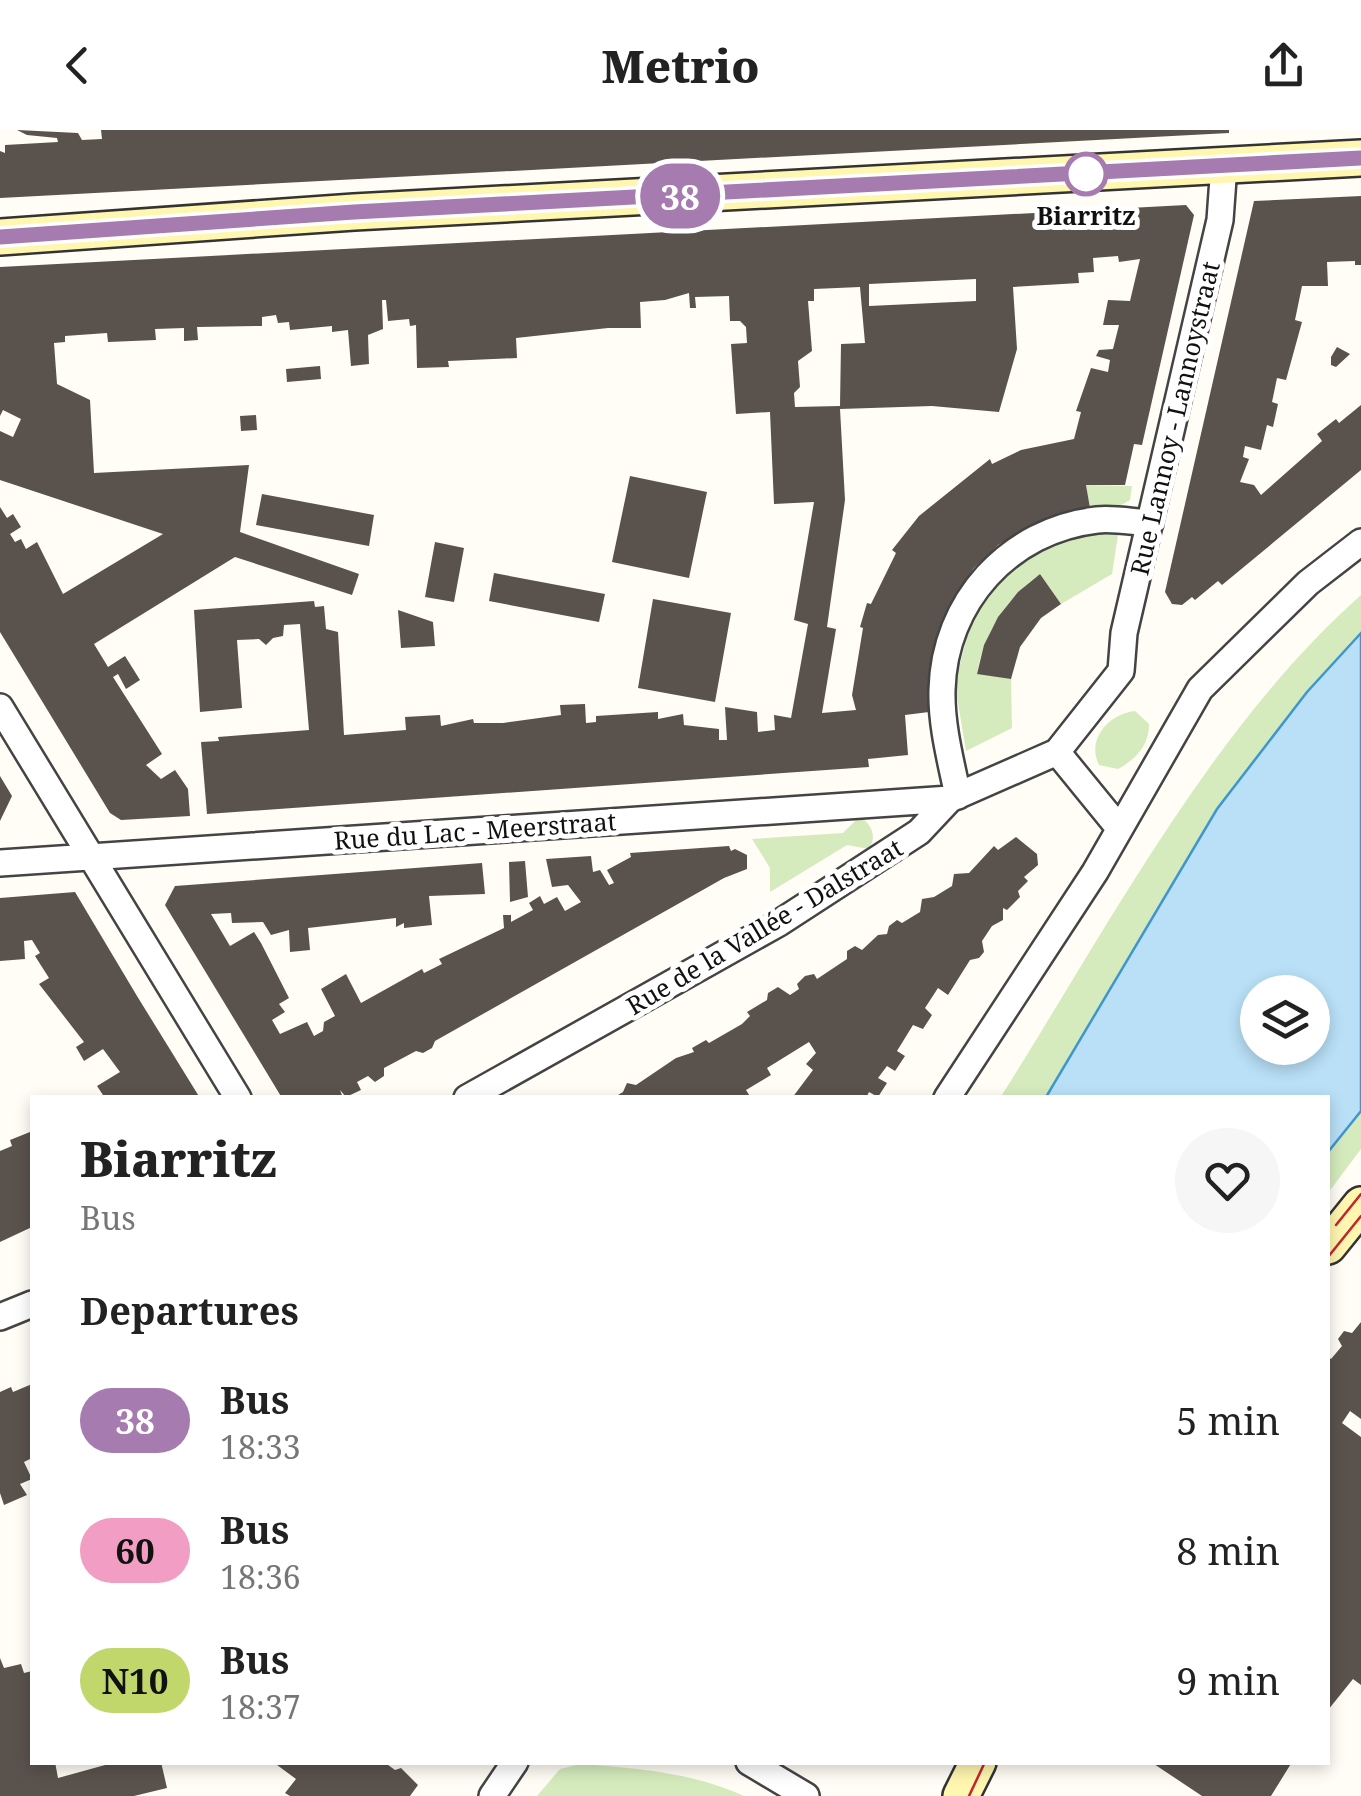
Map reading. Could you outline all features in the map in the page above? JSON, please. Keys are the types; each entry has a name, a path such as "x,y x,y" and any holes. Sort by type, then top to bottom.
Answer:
{"main road":[{"path":"0,237 354,212 1361,158"},
{"path":"1330,1244 1361,1205"},
{"path":"962,1796 977,1765"}],"street":[{"name":"Rue Lannoy - Lannoystraat","path":"1057,752 1121,671 1124,633 1220,220 1224,165"},
{"path":"954,798 942,690 952,626 986,572 1037,536 1097,520 1150,523"},
{"path":"950,1095 1095,872 1200,690 1308,583 1361,542"},
{"path":"0,707 236,1095"},
{"path":"1057,752 1118,828"},
{"name":"Rue de la Vallée - Dalstraat","path":"472,1095 778,923 919,832 954,798 1057,752"},
{"name":"Rue du Lac - Meerstraat","path":"0,863 954,798"},
{"path":"0,1317 30,1305"},
{"path":"492,1796 512,1765"},
{"path":"754,1765 806,1796"}],"green space":[{"path":"1086,485 1132,486 1130,500 1118,507 1090,508"},
{"path":"1099,533 1118,535 1112,574 1061,604 1040,574 998,617 977,673 1011,679 1012,728 966,751 955,685 968,632 994,583 1042,547"},
{"path":"1361,595 1361,1149 1330,1190 1330,1095 1002,1095 1164,833 1256,706"},
{"path":"1135,711 1149,724 1140,751 1118,769 1099,765 1095,746 1102,729 1117,717"},
{"path":"860,816 872,831 869,849 847,845 770,892 770,868 752,839 843,833"},
{"path":"591,1765 643,1770 685,1777 744,1796 537,1796 560,1769"}],"water":[{"path":"1361,633 1361,1111 1330,1150 1330,1095 1047,1095 1217,809 1307,692"}],"building":[{"path":"17,130 78,133 82,140 102,139 101,130 1229,133 0,198 0,151 5,153 5,145 58,142 57,138"},
{"path":"1361,196 1361,265 1355,265 1355,261 1327,262 1328,286 1302,286 1295,320 1302,322 1286,380 1277,378 1272,402 1278,404 1273,427 1267,425 1261,450 1245,446 1243,457 1249,459 1240,482 1254,485 1261,495 1322,441 1317,434 1361,405 1361,470 1222,585 1218,581 1195,600 1192,597 1182,605 1172,604 1165,592 1254,201"},
{"path":"1186,205 1194,215 1142,445 1134,444 1125,485 1086,485 1090,508 1033,524 998,545 974,568 937,634 930,668 929,712 905,715 908,755 868,759 869,767 207,814 201,742 219,741 218,737 309,730 300,624 284,625 283,636 266,645 259,639 237,640 242,708 200,712 194,610 314,601 315,607 324,606 326,629 338,632 344,735 406,730 405,717 440,715 441,726 473,719 474,723 503,723 561,715 560,705 585,704 586,723 596,722 596,716 658,712 658,719 683,714 684,725 719,729 719,740 727,740 725,707 757,712 758,732 775,730 774,715 791,718 808,624 794,620 814,502 774,504 770,412 736,414 731,344 747,343 746,327 740,321 730,321 729,296 695,297 696,308 690,308 689,293 640,302 641,328 516,338 517,358 448,361 449,367 417,368 416,325 410,326 409,319 388,321 386,300 382,300 383,329 368,335 369,364 351,366 348,330 332,332 332,326 290,330 289,322 278,323 276,315 262,317 262,326 197,327 198,340 184,341 184,328 155,329 156,340 108,342 107,333 65,336 65,342 54,343 57,384 90,400 94,473 249,465 240,532 359,574 352,595 235,557 94,644 108,667 125,656 140,680 126,689 118,674 113,677 162,754 146,765 161,779 175,770 188,789 190,816 121,820 110,813 0,632 0,507 7,518 13,514 21,527 10,534 15,542 21,539 26,549 37,542 63,594 163,534 0,480 0,431 13,437 21,419 3,410 0,416 0,267","holes":["1118,256 1119,262 1140,259 1130,301 1108,300 1103,325 1119,325 1113,349 1099,350 1096,356 1110,360 1108,372 1091,368 1076,411 1081,412 1074,439 1021,450 992,464 990,459 919,516 892,550 896,553 871,604 867,603 860,627 863,628 852,695 856,710 822,713 836,629 827,627 845,500 840,409 932,406 999,412 1017,349 1013,287 1079,283 1078,273 1094,272 1093,258","976,279 976,301 869,306 869,284","860,287 865,343 841,344 840,406 795,407 794,393 800,387 798,361 812,351 808,301 814,301 814,289"]},
{"path":"1337,347 1350,354 1336,367 1331,365 1331,357"},
{"path":"320,366 321,379 287,382 286,369"},
{"path":"256,415 257,430 241,431 240,416"},
{"path":"630,476 707,492 689,578 612,562"},
{"path":"262,494 374,515 369,546 256,525"},
{"path":"435,542 464,548 454,602 425,597"},
{"path":"494,573 605,594 599,622 489,601"},
{"path":"1040,574 1061,604 1041,618 1020,647 1011,679 977,674 984,645 998,617 1018,592"},
{"path":"653,599 731,613 715,702 638,688"},
{"path":"398,610 433,622 435,646 401,648"},
{"path":"0,776 12,796 0,821"},
{"path":"1016,837 1037,854 1038,865 1024,877 1028,881 1018,891 1020,897 1007,910 1003,908 1003,920 992,926 982,941 984,952 970,960 948,995 938,988 925,1008 932,1015 923,1029 913,1025 897,1051 905,1056 895,1071 887,1066 878,1078 887,1083 879,1095 794,1095 813,1070 806,1064 816,1053 809,1042 767,1068 771,1075 746,1090 749,1095 618,1095 627,1083 636,1085 676,1058 694,1052 692,1048 742,1024 750,1016 747,1012 767,1000 768,993 778,987 790,995 799,989 797,984 805,976 814,974 817,979 847,959 847,951 855,946 862,950 878,935 887,934 889,926 897,920 902,923 920,912 922,899 952,886 954,874 969,873 994,846 998,850"},
{"path":"729,846 731,851 747,855 747,869 724,878 435,1041 423,1053 416,1051 384,1068 384,1076 375,1082 368,1076 357,1082 361,1090 350,1095 340,1090 342,1095 280,1095 165,905 175,886 482,863 485,894 429,896 432,925 404,928 404,923 396,927 396,918 308,928 310,950 290,952 289,930 271,935 263,922 232,923 231,913 211,914 230,946 254,932 261,943 289,998 279,1004 285,1012 272,1020 280,1034 307,1022 314,1036 323,1031 324,1022 335,1016 321,989 346,974 361,1003 422,969 424,973 442,964 439,959 504,928 503,915 511,915 511,922 533,910 529,903 540,896 544,904 557,897 565,911 581,902 568,885 552,887 546,859 591,856 593,872 600,870 609,885 614,883 607,870 631,857 630,853"},
{"path":"525,861 528,897 510,902 509,862"},
{"path":"75,892 198,1095 103,1095 97,1086 120,1072 103,1049 84,1061 76,1047 84,1042 39,984 49,978 35,956 40,953 32,940 24,941 25,959 0,961 0,898"},
{"path":"30,1132 30,1228 0,1242 0,1151 12,1146 10,1140"},
{"path":"1361,1322 1361,1419 1350,1411 1342,1423 1361,1437 1361,1685 1353,1679 1330,1708 1330,1358 1342,1346 1338,1339 1344,1331 1352,1333"},
{"path":"30,1385 30,1459 24,1462 30,1480 20,1484 27,1495 4,1505 0,1493 0,1392 11,1387 13,1392"},
{"path":"0,1658 4,1668 21,1664 24,1673 30,1672 30,1765 56,1765 58,1778 105,1765 162,1765 167,1788 134,1796 0,1796"},
{"path":"277,1765 388,1765 395,1770 401,1768 418,1785 410,1796 290,1796 285,1793 296,1779"},
{"path":"1156,1765 1290,1765 1271,1796 1202,1796"}],"tram line":[{"path":"1336,1225 1361,1194"},
{"path":"1330,1255 1361,1216"},
{"path":"969,1796 984,1765"}],"bus line":[{"name":"38","path":"0,237 354,212 1361,158"}],"place":[{"name":"Biarritz","path":"1086,174"}]}
